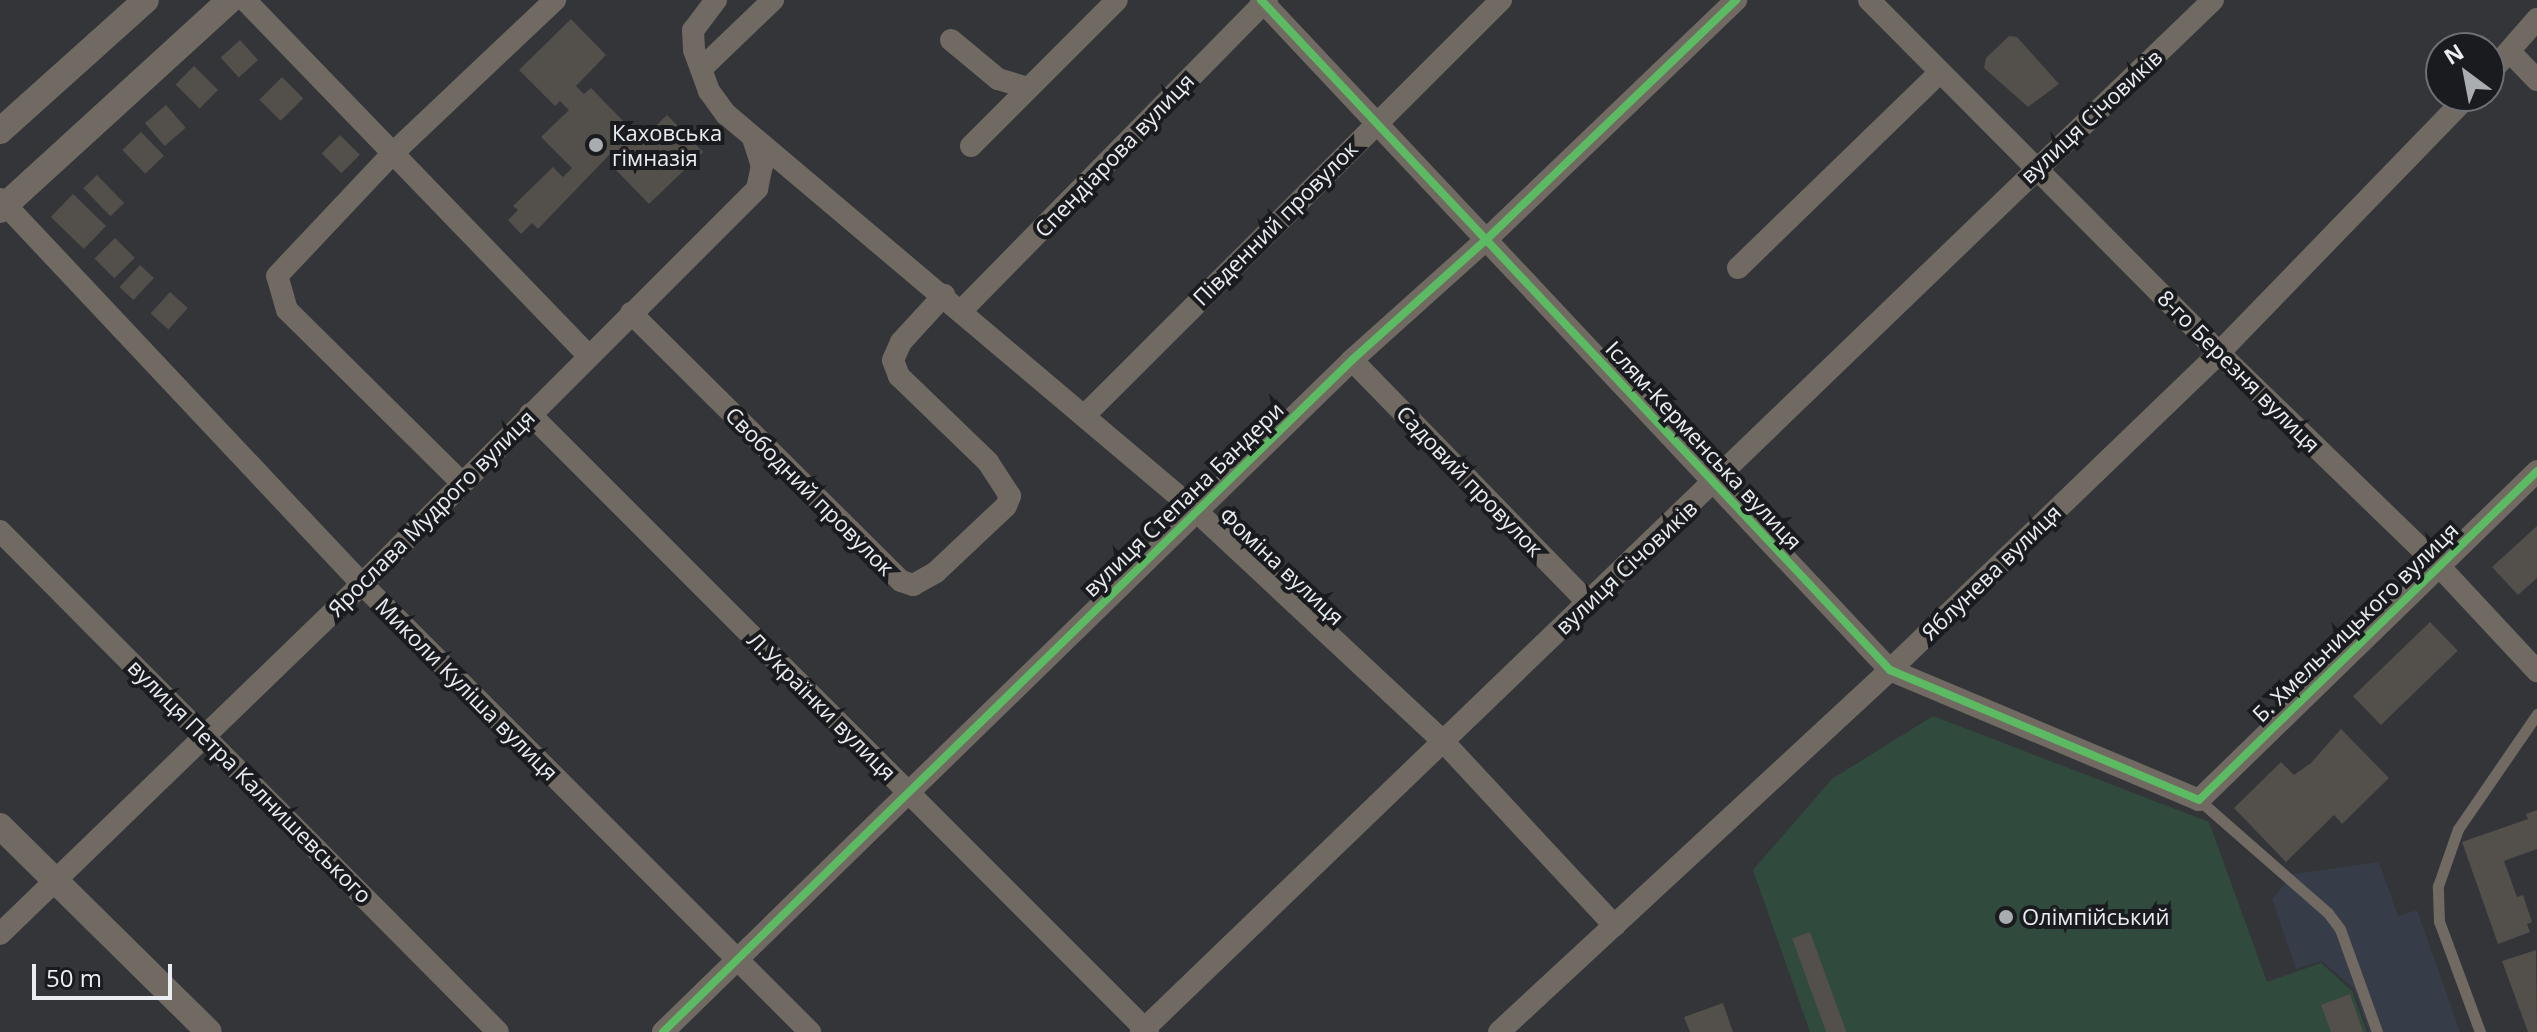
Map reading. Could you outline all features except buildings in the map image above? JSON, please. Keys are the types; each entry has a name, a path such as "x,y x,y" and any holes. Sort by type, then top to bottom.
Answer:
{"street":[{"path":"0,131 146,0"},
{"path":"2,205 230,0"},
{"path":"245,0 391,155 588,355"},
{"path":"462,483 287,310 278,293 277,276 391,155 555,0"},
{"path":"701,69 773,0"},
{"path":"971,146 1117,0"},
{"name":"Південний провулок","path":"1085,415 1376,121 1501,0"},
{"name":"вулиця Степана Бандери","path":"663,1032 910,794 1195,510 1352,360 1488,238 1736,0"},
{"name":"8-го Березня вулиця","path":"1869,0 2219,353 2439,566 2537,671"},
{"name":"вулиця Січовиків","path":"1144,1031 1441,739 1716,483 2035,168 2213,0"},
{"name":"Іслям-Керменська вулиця","path":"1264,1 1890,670 2199,800"},
{"name":"Спендіарова вулиця","path":"962,310 1264,1"},
{"path":"709,2 693,30 701,69 718,103 752,137"},
{"path":"2505,57 2537,19"},
{"path":"951,40 998,79 1028,88"},
{"path":"2510,52 2537,80"},
{"path":"1738,268 1940,72"},
{"name":"Яблунева вулиця","path":"1499,1032 1890,670 2219,353 2452,112"},
{"name":"Фоміна вулиця","path":"752,137 962,310 1195,510 1441,739 1615,926"},
{"name":"Ярослава Мудрого вулиця","path":"0,934 362,584 757,189 762,166 752,137"},
{"name":"Миколи Куліша вулиця","path":"2,205 362,584 810,1032"},
{"name":"Свободний провулок","path":"631,313 901,581 913,585 936,572 1006,506 1010,496 988,462 899,376 893,360 901,342 944,295"},
{"name":"Садовий провулок","path":"1352,360 1588,603"},
{"name":"Л.Українки вулиця","path":"530,414 1144,1031"},
{"name":"Б. Хмельницького вулиця","path":"2199,800 2537,471"},
{"name":"вулиця Петра Калнишевського","path":"0,531 498,1032"},
{"path":"0,826 209,1032"}],"lane":[{"path":"2480,1032 2439,921 2438,886 2458,829 2537,714"},
{"path":"2199,800 2328,913 2340,929 2377,1032"}],"shaded area":[{"path":"2379,862 2398,916 2417,910 2460,1032 2369,1032 2354,989 2322,961 2296,969 2272,899 2293,874"}],"green space":[{"name":"Олімпійський","path":"1933,716 2209,822 2267,982 2321,963 2352,991 2367,1032 1810,1032 1753,870 1832,779"}],"cycle path":[{"path":"1261,0 1890,670 2199,800 2537,471"},
{"path":"663,1032 1352,360 1488,238 1736,0"}],"place":[{"name":"Каховська гімназія","path":"596,145"},
{"name":"Олімпійський","path":"2006,917"}]}
